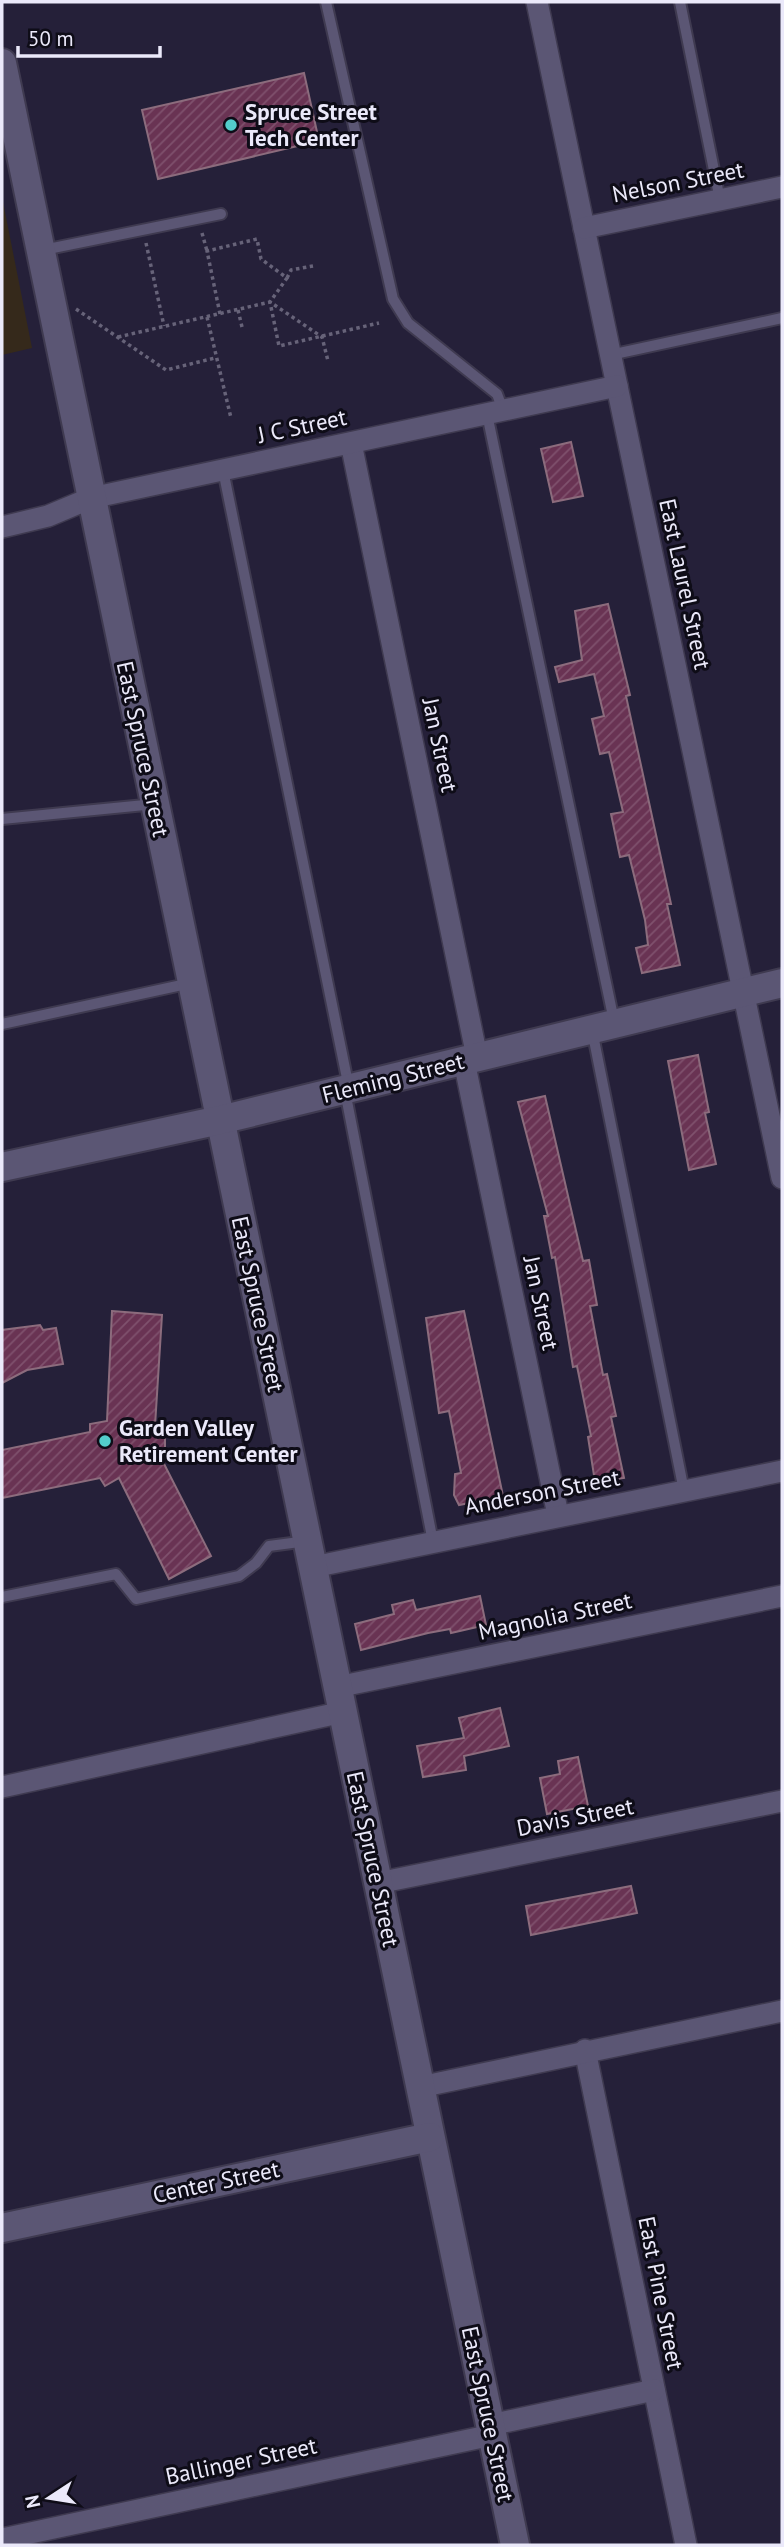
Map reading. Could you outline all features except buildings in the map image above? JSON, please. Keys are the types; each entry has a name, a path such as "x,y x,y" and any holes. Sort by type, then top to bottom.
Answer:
{"street":[{"name":"East Laurel Street","path":"537,2 778,1139 782,1178"},
{"name":"East Spruce Street","path":"2,63 6,105 41,250 515,2545"},
{"name":"Nelson Street","path":"584,228 782,187"},
{"name":"J C Street","path":"2,527 48,516 92,498 617,386"},
{"name":"Jan Street","path":"351,443 558,1516"},
{"name":"Fleming Street","path":"2,1167 220,1120 782,984"},
{"name":"Anderson Street","path":"310,1554 433,1542 782,1471"},
{"name":"Magnolia Street","path":"2,1787 340,1700 782,1596"},
{"name":"Davis Street","path":"378,1883 782,1801"},
{"path":"420,2087 586,2050 782,2011"},
{"name":"East Pine Street","path":"586,2050 685,2545"},
{"name":"Center Street","path":"2,2228 430,2137"},
{"name":"Ballinger Street","path":"2,2539 491,2430 654,2390"}],"lane":[{"path":"326,2 393,299 408,323 497,394 495,412 684,1491"},
{"path":"680,2 720,200"},
{"path":"41,250 221,214"},
{"path":"610,355 782,318"},
{"path":"223,470 347,1089 433,1542"},
{"path":"2,819 155,804"},
{"path":"2,1024 191,984"},
{"path":"2,1597 116,1574 136,1599 239,1576 256,1563 269,1546 310,1554"}],"path":[{"path":"198,219 220,314"},
{"path":"143,230 164,327"},
{"path":"207,251 257,239 261,260 287,278"},
{"path":"118,337 270,302 291,270 313,266"},
{"path":"270,302 320,336 328,361"},
{"path":"270,302 279,346 379,323"},
{"path":"68,304 166,370 215,358"},
{"path":"238,310 242,327"},
{"path":"207,317 231,418"}],"shaded area":[{"path":"2,197 32,348 2,355"}],"place":[{"name":"Spruce Street Tech Center","path":"231,125"},
{"name":"Garden Valley Retirement Center","path":"105,1441"}]}
